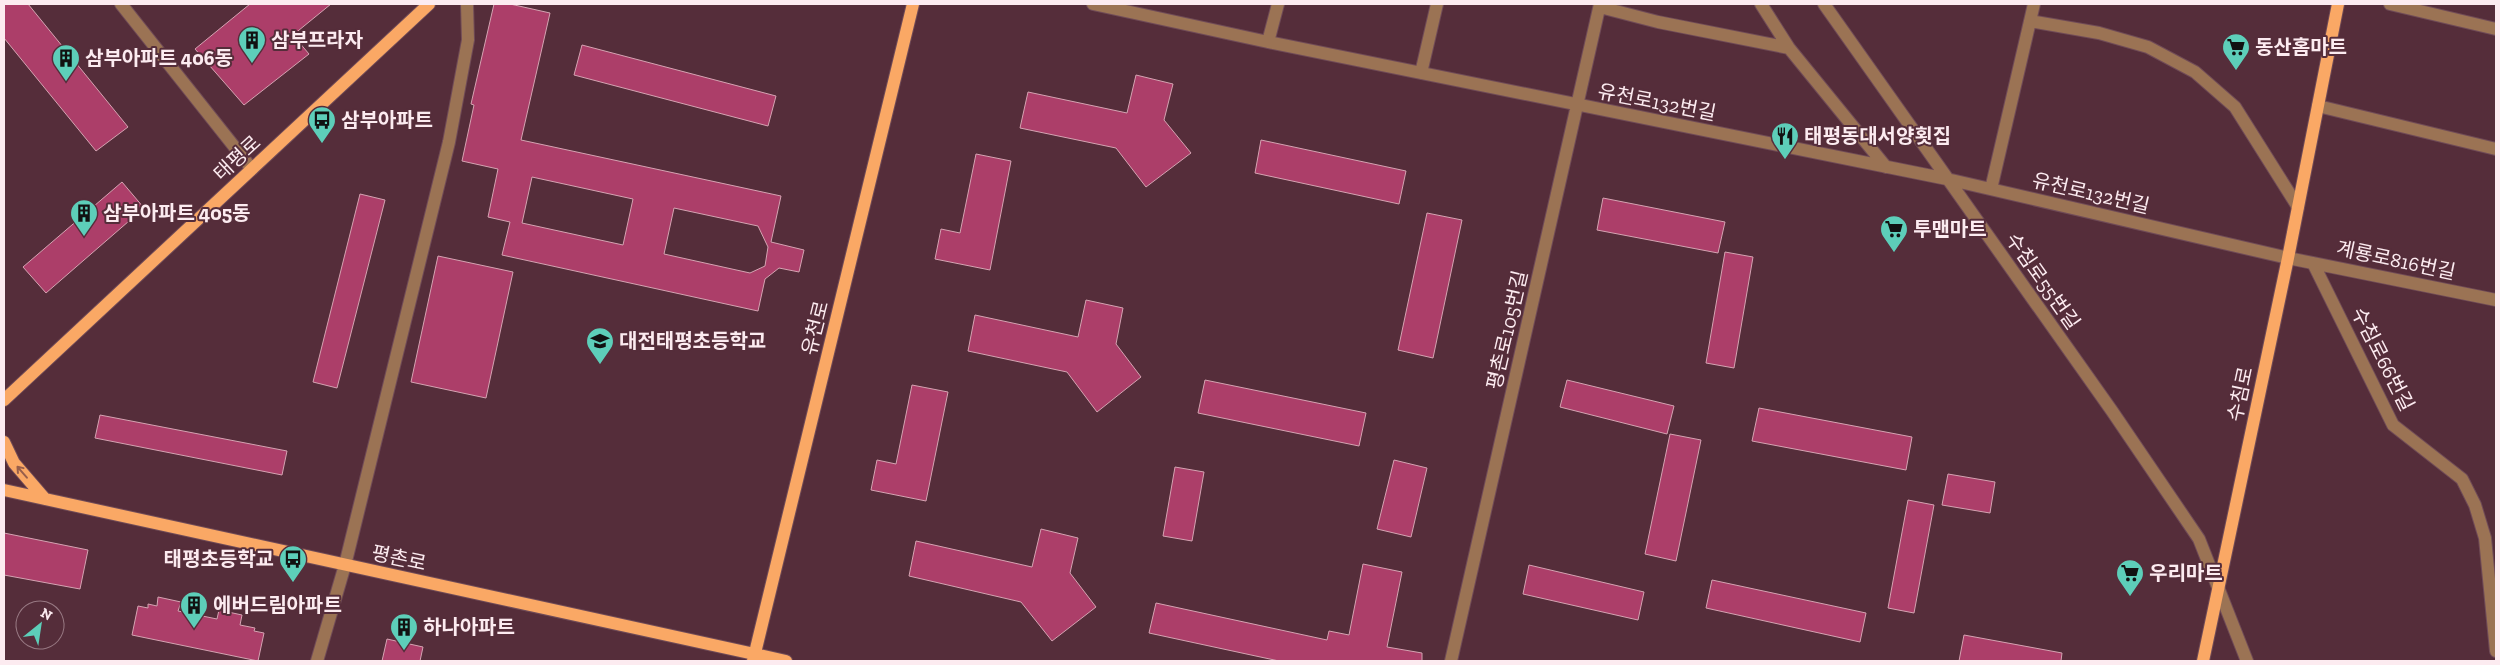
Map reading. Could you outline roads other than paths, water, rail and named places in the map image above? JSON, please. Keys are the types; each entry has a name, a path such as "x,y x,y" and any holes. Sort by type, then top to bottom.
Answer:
{"main road":[{"name":"태평로","path":"4,400 429,4"},
{"name":"유천로","path":"754,658 913,4"},
{"name":"수침로","path":"2203,661 2288,258 2338,4"},
{"path":"4,442 14,463 45,499"},
{"name":"평촌로","path":"4,490 754,658 786,661"}],"street":[{"path":"121,4 252,169"},
{"path":"317,661 345,565 449,142 468,40 467,4"},
{"name":"유천로132번길","path":"1094,4 1131,8 1268,42 1947,179 2288,258"},
{"path":"1268,42 1278,4"},
{"path":"1421,73 1437,4"},
{"path":"1761,4 1789,48 1886,167"},
{"name":"수침로55번길","path":"1824,4 2112,411 2198,539 2218,588"},
{"path":"1991,189 2034,4"},
{"path":"2390,4 2496,29"},
{"name":"평촌로105번길","path":"1451,661 1600,5 1658,22 1789,48"},
{"path":"2030,21 2099,33 2148,47 2195,72 2236,108 2298,207"},
{"path":"2318,106 2496,149"},
{"name":"계룡로816번길","path":"2288,258 2496,300"},
{"name":"수침로66번길","path":"2313,263 2393,425 2462,480 2475,505 2485,538 2496,651"},
{"path":"2218,588 2247,661"}],"place":[{"name":"삼부프라자","path":"252,64"},
{"name":"동산홈마트","path":"2236,71"},
{"name":"삼부아파트 406동","path":"66,82"},
{"name":"삼부아파트","path":"322,144"},
{"name":"태평동대서양횟집","path":"1785,160"},
{"name":"삼부아파트 405동","path":"84,237"},
{"name":"투맨마트","path":"1894,253"},
{"name":"대전태평초등학교","path":"600,365"},
{"name":"태평초등학교","path":"293,583"},
{"name":"우리마트","path":"2130,597"},
{"name":"에버드림아파트","path":"194,629"},
{"name":"하나아파트","path":"404,651"}]}
